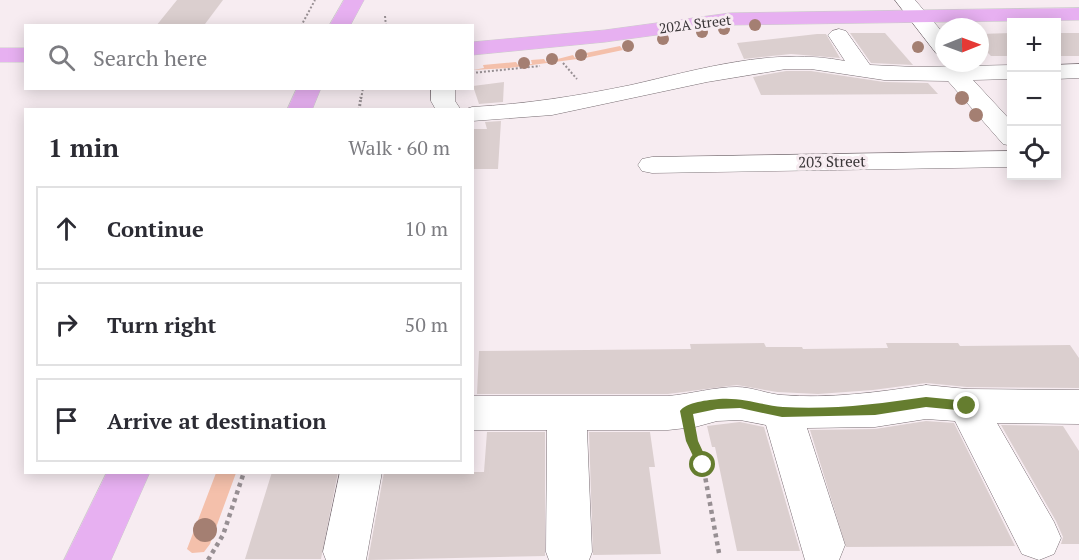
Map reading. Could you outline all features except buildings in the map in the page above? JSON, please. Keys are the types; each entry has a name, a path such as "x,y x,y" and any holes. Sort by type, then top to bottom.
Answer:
{"main road":[{"path":"340,24 354,0"},
{"path":"1016,0 1079,2"},
{"path":"982,15 1079,2"},
{"name":"202A Street","path":"474,49 605,36 730,19 912,8 982,15"},
{"path":"982,15 1079,14"},
{"path":"0,55 24,55"},
{"path":"300,108 308,90"},
{"path":"87,560 128,474"}],"street":[{"path":"912,8 935,38"},
{"path":"839,35 862,70"},
{"path":"474,114 517,111 613,98 727,72 788,62 822,62 886,73 935,69"},
{"path":"989,70 1007,72"},
{"path":"1061,72 1079,71"},
{"path":"958,72 1007,133"},
{"path":"444,90 443,101 448,108"},
{"name":"203 Street","path":"652,165 1007,159"},
{"path":"474,413 668,413 717,404 740,403 782,412 875,410 926,402 967,406 1079,407"},
{"path":"967,406 1038,538"},
{"path":"782,412 822,544"},
{"path":"567,413 569,552"},
{"path":"346,552 361,474"}],"path":[{"path":"302,24 315,0"},
{"path":"385,16 386,24"},
{"path":"359,108 363,90"},
{"path":"686,411 692,441 703,465 719,553"},
{"path":"208,560 223,535 243,474"}],"shaded area":[{"path":"620,46 623,50 585,58 509,68 474,70 484,68 483,65 516,62 518,65 532,64 531,60 544,59 546,62 573,55 575,58 588,56 586,53"},
{"path":"216,474 236,474 210,544 204,552 192,553 187,549"}],"route":[{"path":"703,465 692,441 686,411 717,404 740,403 782,412 875,410 926,402 967,406"}]}
